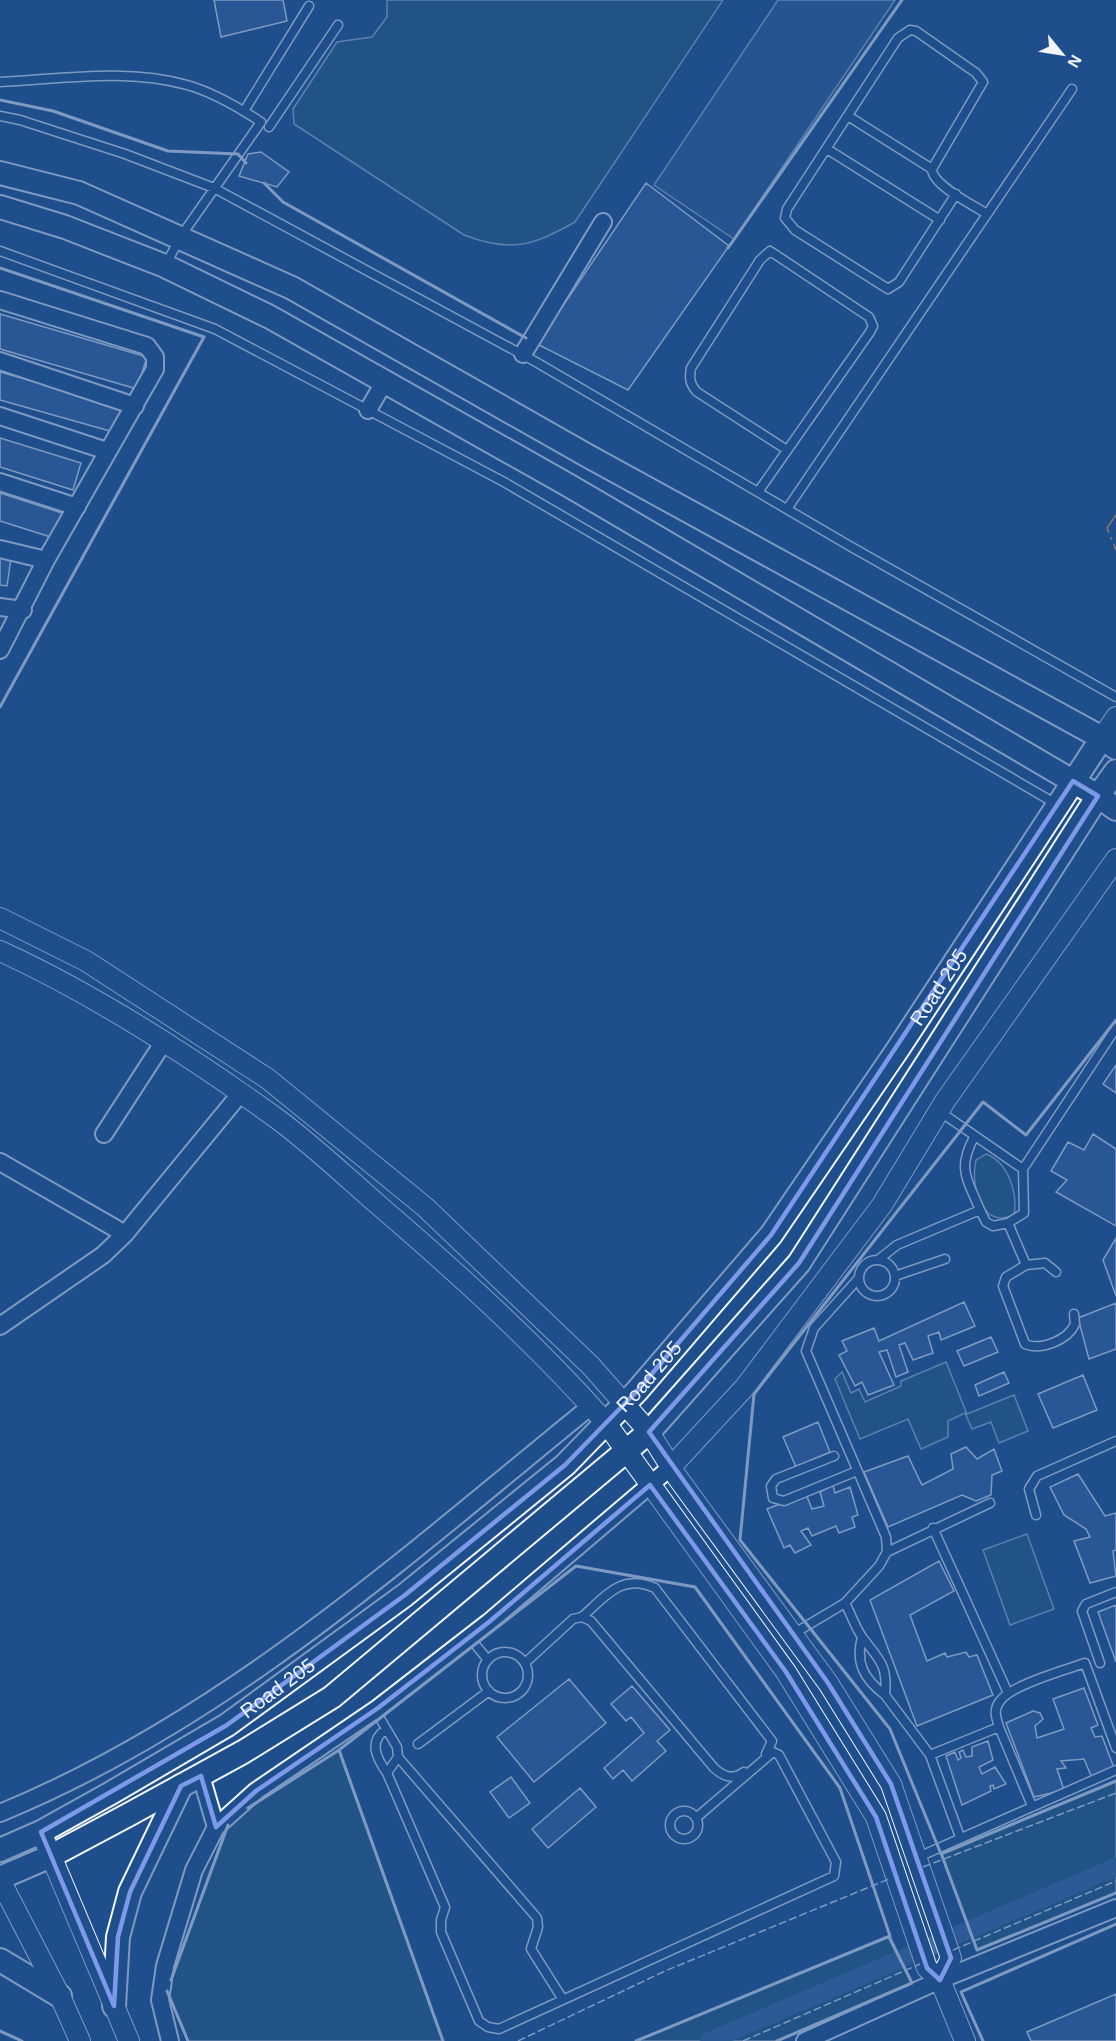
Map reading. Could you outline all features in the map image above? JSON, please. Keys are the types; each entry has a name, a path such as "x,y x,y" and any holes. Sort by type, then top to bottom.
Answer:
{"main road":[{"path":"0,172 79,193 181,236 292,288 588,456 1109,743"},
{"path":"0,207 64,227 165,266 270,317 568,485 1098,796 1116,809"},
{"name":"Road 205","path":"0,1850 41,1832 111,1793 236,1718 405,1595 565,1465 599,1415 624,1404 771,1235 898,1049 1073,782 1109,743"},
{"name":"Road 205","path":"0,1879 51,1856 191,1781 332,1698 649,1432 799,1263 1116,771"},
{"path":"114,2006 118,1937 130,1892 191,1781"},
{"path":"0,1960 60,1996"}],"street":[{"path":"523,354 603,222"},
{"path":"0,300 147,345 155,357 155,369 46,560 23,610 0,650"},
{"path":"0,361 135,406"},
{"path":"368,410 385,381"},
{"path":"0,416 107,451"},
{"path":"0,483 77,507"},
{"path":"0,549 46,560"},
{"path":"0,607 23,610"},
{"name":"Road 205","path":"1109,743 1116,717"},
{"path":"170,2041 160,2000 165,1966 194,1870 216,1827 256,1791 375,1710 469,1637 670,1467 745,1387 882,1205 939,1111 1116,859"},
{"path":"0,918 86,961 268,1079 424,1207 591,1366 649,1432 670,1467 828,1683 891,1784 951,1958 934,1974"},
{"path":"0,951 48,973 164,1043 274,1116 446,1262 599,1415 786,1672 870,1808 914,1930 965,2041"},
{"path":"104,1134 164,1043"},
{"path":"0,1326 103,1255 125,1234 240,1094"},
{"path":"0,1162 125,1234"},
{"path":"0,1813 92,1769 190,1715 282,1654 599,1415"},
{"path":"191,1781 216,1827"},
{"path":"41,1832 129,2041"},
{"path":"0,1879 60,1996 80,2041"},
{"path":"805,2041 934,1974 1116,1908"}],"lane":[{"path":"244,111 309,6"},
{"path":"268,127 338,25"},
{"path":"956,194 900,282 888,289 795,230 785,218 787,209 898,38 910,30 916,31 976,73 983,82 932,169 932,176 937,182 956,194 987,214"},
{"path":"0,82 96,76 151,78 188,85 244,111 261,122 181,236 165,266"},
{"path":"787,509 1072,88"},
{"path":"0,116 124,154 214,188 523,354 787,509 1116,697"},
{"path":"848,116 932,169"},
{"path":"826,149 939,219"},
{"path":"0,251 215,329 504,482 1058,805"},
{"path":"758,492 870,332 873,321 770,251 754,269 691,368 690,377 691,385 697,392 787,450"},
{"path":"974,1137 964,1156 963,1168 986,1222 993,1226 1008,1223 1024,1213 1023,1169 1116,1028"},
{"path":"939,1111 1023,1169"},
{"path":"792,1635 845,1604 879,1566 887,1551 886,1537 806,1352 814,1328 858,1279 866,1263 878,1260 897,1245 980,1210"},
{"path":"1008,1223 1026,1265"},
{"path":"895,1276 945,1259"},
{"path":"858,1279 867,1294 878,1296 889,1292 895,1276 890,1265 878,1260"},
{"path":"1056,1272 1045,1263 1036,1262 1006,1277 1004,1286 1025,1344 1040,1347 1065,1336 1075,1324 1074,1314"},
{"path":"1036,1515 1029,1489 1037,1476 1116,1441"},
{"path":"834,1456 776,1479 771,1486 773,1498 784,1501 857,1471"},
{"path":"887,1551 990,1503"},
{"path":"933,1528 1008,1693"},
{"path":"525,1662 573,1619 582,1617 613,1590 629,1582 642,1583 655,1588 772,1741 768,1752 737,1777 722,1774 591,1621 582,1617"},
{"path":"1100,1663 1082,1611 1086,1604 1116,1592"},
{"path":"845,1604 862,1637 881,1660 887,1678 885,1695"},
{"path":"469,1637 488,1660"},
{"path":"862,1637 858,1658 863,1671 870,1684 885,1695 930,1755 960,1837"},
{"path":"505,1652 520,1657 525,1662 528,1677 526,1684 516,1695 502,1698 489,1691 482,1678 488,1660 498,1653 505,1652"},
{"path":"1032,1806 995,1714 996,1708 1008,1693 1085,1663 1116,1748"},
{"path":"418,1744 489,1691"},
{"path":"375,1710 397,1748 398,1757 537,1918 538,1927 531,1949 562,1998"},
{"path":"930,1755 999,1727"},
{"path":"385,1730 376,1738 375,1744 380,1763 387,1773 445,1907 441,1920 441,1932 479,2021 488,2027 499,2029 562,1998 834,1876 836,1862 779,1755 773,1752 696,1818"},
{"path":"387,1773 398,1757"},
{"path":"915,1858 1116,1770"}],"highlighted area":[{"path":"1073,781 1098,796 799,1263 649,1432 828,1683 891,1784 951,1958 940,1980 927,1968 876,1817 786,1672 650,1485 489,1622 378,1708 256,1791 216,1827 201,1776 181,1786 130,1892 118,1937 114,2006 41,1832 227,1725 405,1595 565,1465 637,1391 771,1235"}],"shaded area":[{"path":"387,0 723,0 575,222 546,237 508,245 480,241 464,235 294,124 293,109 337,42 372,37 387,17"},
{"path":"778,0 895,0 734,239 654,185"},
{"path":"986,1154 1000,1164 1010,1179 1015,1206 1014,1215 1003,1218 993,1216 980,1202 975,1181 976,1160"},
{"path":"946,1362 967,1414 1014,1395 1028,1431 999,1443 991,1422 972,1429 965,1413 948,1421 948,1437 921,1449 908,1419 860,1439 835,1379 842,1372 851,1393 859,1389 865,1402 901,1386 901,1381"},
{"path":"1027,1534 1054,1609 1010,1625 983,1550"},
{"path":"339,1750 443,2041 188,2041 167,1990 229,1820"},
{"path":"1116,1781 1116,1893 977,1950 941,1854"},
{"path":"890,1936 912,1983 777,2041 636,2041"}],"building":[{"path":"214,0 283,0 287,21 221,37"},
{"path":"261,152 289,172 277,187 239,176 248,154"},
{"path":"646,183 729,246 628,390 537,344"},
{"path":"0,314 147,357 137,389 0,349"},
{"path":"0,372 124,407 117,433 0,400"},
{"path":"0,438 81,463 73,490 0,467"},
{"path":"0,493 65,514 57,539 0,521"},
{"path":"0,556 11,558 7,586 0,585"},
{"path":"1116,1065 1116,1093 1103,1084"},
{"path":"1093,1134 1116,1149 1116,1226 1056,1192 1067,1180 1051,1171 1068,1142 1084,1150"},
{"path":"1116,1238 1116,1296 1103,1260"},
{"path":"964,1302 975,1326 941,1340 939,1332 928,1336 933,1353 913,1360 905,1343 899,1345 908,1372 896,1377 887,1350 879,1352 894,1385 868,1395 862,1382 855,1386 839,1355 847,1351 842,1341 874,1328 879,1341"},
{"path":"1116,1303 1116,1349 1089,1359 1078,1318"},
{"path":"991,1337 998,1352 964,1366 957,1351"},
{"path":"1004,1372 1009,1383 979,1396 975,1385"},
{"path":"1083,1375 1097,1410 1053,1428 1038,1394"},
{"path":"818,1422 830,1452 796,1467 783,1437"},
{"path":"966,1447 977,1459 994,1449 1002,1471 992,1475 991,1495 976,1501 962,1495 888,1527 864,1472 908,1456 922,1485 953,1469 951,1454"},
{"path":"1078,1474 1105,1516 1116,1513 1116,1550 1113,1551 1116,1576 1090,1583 1074,1541 1090,1537 1086,1529 1064,1515 1050,1487"},
{"path":"833,1485 835,1493 850,1487 858,1515 852,1517 855,1527 839,1533 836,1526 812,1536 808,1528 801,1531 811,1545 795,1553 790,1545 784,1548 767,1509 806,1494 812,1509 824,1506 820,1492"},
{"path":"939,1561 954,1591 910,1615 927,1661 945,1653 947,1657 966,1652 969,1657 977,1655 993,1695 917,1726 870,1600"},
{"path":"1116,1605 1116,1662 1098,1612"},
{"path":"569,1679 606,1723 534,1782 497,1737"},
{"path":"632,1686 670,1730 657,1741 666,1751 632,1781 623,1770 613,1779 604,1768 644,1733 631,1717 626,1721 611,1704"},
{"path":"1084,1688 1098,1725 1091,1728 1095,1737 1102,1736 1114,1768 1092,1778 1084,1759 1061,1761 1066,1768 1057,1769 1064,1790 1034,1797 1006,1723 1033,1711 1040,1713 1043,1719 1035,1726 1037,1738 1064,1729 1053,1699"},
{"path":"988,1741 993,1760 979,1767 982,1774 995,1767 1006,1784 994,1789 993,1785 990,1786 991,1791 962,1805 946,1756 955,1752 958,1760 961,1758 959,1752 963,1750 966,1757 972,1756 972,1747"},
{"path":"511,1777 530,1803 509,1818 490,1792"},
{"path":"580,1788 596,1807 548,1848 532,1829"},
{"path":"1116,1994 1116,2041 1031,2041 1027,2032"}],"waterway":[{"path":"709,2041 1116,1867"}],"fence":[{"path":"923,1867 1116,1793"},
{"path":"518,2041 665,1971 889,1879"},
{"path":"953,1950 1116,1881"},
{"path":"743,2041 920,1964"}],"wall":[{"path":"728,248 902,0"},
{"path":"0,100 53,111 168,151 238,154 246,163"},
{"path":"264,183 283,202 526,338"},
{"path":"0,268 204,337 0,707"},
{"path":"1116,1020 1026,1135 983,1102 754,1394 740,1540 890,1729 941,1854 1116,1781"},
{"path":"443,2041 339,1750 576,1566 695,1587 840,1788 890,1936 636,2041"},
{"path":"248,1808 339,1750 340,1752"},
{"path":"171,1980 228,1825"},
{"path":"941,1853 977,1950 1116,1893"},
{"path":"983,2041 961,1992 1116,1924"},
{"path":"777,2041 912,1983 889,1937"},
{"path":"167,1991 188,2041"},
{"path":"0,2031 22,2041"}],"power":[{"path":"1116,515 1107,528 1116,550"}]}
